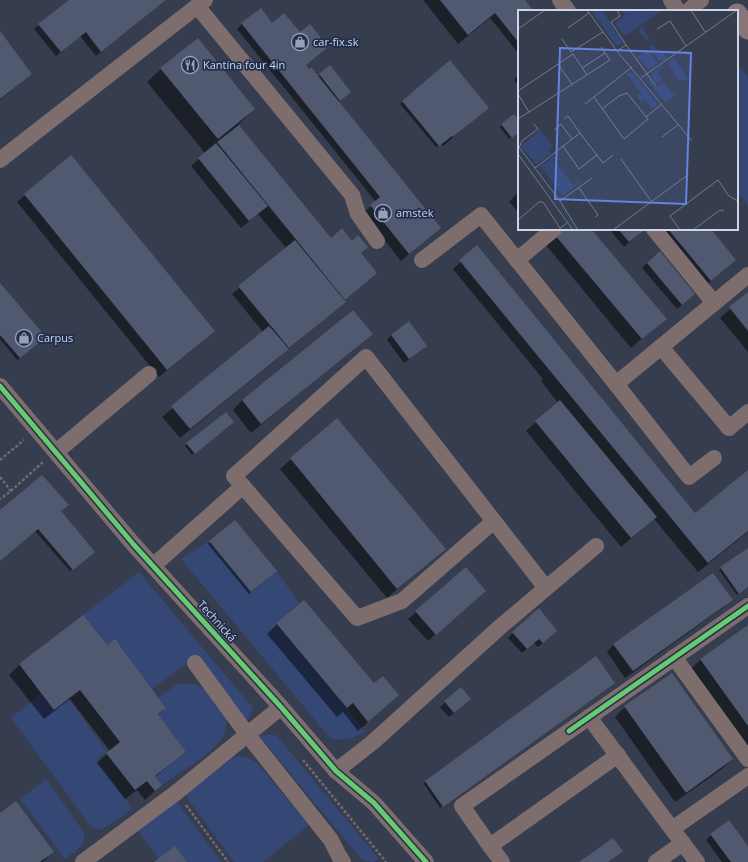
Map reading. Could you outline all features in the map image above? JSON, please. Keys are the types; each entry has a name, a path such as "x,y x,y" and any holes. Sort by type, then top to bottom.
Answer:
{"main road":[{"path":"726,0 733,10"},
{"path":"738,15 748,28"}],"street":[{"path":"560,0 567,10"},
{"path":"671,0 677,10"},
{"path":"689,10 701,0"},
{"path":"0,160 201,3 352,195 358,214 378,241"},
{"path":"422,260 481,215 689,477 714,458"},
{"path":"517,260 553,230"},
{"path":"655,230 714,303"},
{"path":"616,384 748,275"},
{"path":"661,347 729,428 748,412"},
{"path":"494,521 402,601 357,618 234,476 366,357 494,521 546,588"},
{"path":"56,452 149,374"},
{"name":"Technická","path":"0,386 154,565 281,707 336,772 374,803 420,860"},
{"path":"154,565 243,486"},
{"path":"336,772 373,742 500,627 596,546"},
{"path":"502,862 462,806 748,606"},
{"path":"674,657 748,759"},
{"path":"194,663 247,734 331,840 343,862"},
{"path":"83,862 177,792 281,707"},
{"path":"589,716 697,862"},
{"path":"490,846 618,756"},
{"path":"672,829 746,777"},
{"path":"656,862 683,844"}],"path":[{"path":"0,460 24,440"},
{"path":"0,499 43,462"},
{"path":"0,477 11,491"},
{"path":"298,754 386,862"},
{"path":"177,792 228,862"}],"shaded area":[{"path":"738,65 748,77 748,205 738,193"},
{"path":"209,541 251,592 277,571 299,603 276,623 347,708 365,732 343,740 329,737 181,559"},
{"path":"139,572 253,708 247,722 194,658 152,689 115,639 107,645 83,615"},
{"path":"187,683 201,687 215,698 227,716 225,732 223,738 210,752 162,785 155,776 186,752 158,714 166,708 158,698 176,685"},
{"path":"41,694 54,710 69,699 107,752 97,760 132,808 108,826 98,829 94,828 87,821 11,718"},
{"path":"276,735 379,859 373,862 362,860 259,736"},
{"path":"238,756 247,757 257,763 309,825 263,862 234,862 187,798 187,792 229,759"},
{"path":"46,779 85,834 83,845 65,859 20,799"},
{"path":"176,803 222,862 187,862 175,846 159,858 136,828"}],"building":[{"path":"69,0 166,0 101,52 86,32 61,52 38,24"},
{"path":"440,0 525,0 532,10 518,10 518,42 495,13 468,35"},
{"path":"261,8 272,23 284,13 300,32 310,24 328,47 306,65 309,69 311,67 441,228 409,254 370,205 380,197 241,23"},
{"path":"0,31 32,74 0,99"},
{"path":"198,38 255,109 218,139 160,68"},
{"path":"450,60 489,108 453,137 452,136 439,146 402,101"},
{"path":"330,65 351,92 340,101 319,74"},
{"path":"514,114 518,120 518,133 512,138 501,124"},
{"path":"239,125 331,238 342,228 352,241 358,235 368,247 361,253 377,273 345,300 217,142"},
{"path":"216,143 268,206 249,221 198,158"},
{"path":"71,155 215,331 167,370 24,194"},
{"path":"558,230 592,230 667,319 642,339 554,234"},
{"path":"619,230 643,231 629,242"},
{"path":"669,230 712,230 736,260 711,281"},
{"path":"295,240 346,302 289,348 238,286"},
{"path":"477,245 695,513 748,470 748,531 708,563 459,260"},
{"path":"660,251 695,294 682,305 647,263"},
{"path":"0,283 46,337 20,358 0,335"},
{"path":"748,292 748,331 729,307"},
{"path":"353,310 373,334 261,424 242,400"},
{"path":"409,321 427,346 409,359 391,335"},
{"path":"269,326 289,349 190,429 171,406"},
{"path":"560,400 657,517 631,538 535,421"},
{"path":"226,412 234,422 195,454 186,443"},
{"path":"337,418 446,549 397,589 290,458"},
{"path":"42,475 69,505 61,511 95,552 73,570 38,529 0,561 0,510"},
{"path":"235,520 277,571 251,592 209,541"},
{"path":"748,548 748,587 739,594 720,567"},
{"path":"466,567 486,591 436,635 415,611"},
{"path":"713,573 733,600 633,671 613,644"},
{"path":"304,600 374,683 383,676 399,695 368,722 353,703 347,708 276,623"},
{"path":"539,608 557,631 543,643 539,639 527,649 512,632"},
{"path":"83,615 107,645 115,639 166,708 158,714 186,752 155,776 162,785 155,791 147,781 135,790 106,753 120,742 80,690 54,710 19,664"},
{"path":"748,625 748,726 700,659"},
{"path":"596,656 615,683 443,807 425,781"},
{"path":"672,673 733,759 686,793 624,706"},
{"path":"461,687 471,699 454,713 444,701"},
{"path":"16,801 54,852 40,862 0,862 0,813"},
{"path":"729,820 748,846 748,862 731,862 710,834"},
{"path":"613,838 623,851 608,862 579,862"},
{"path":"175,846 187,862 154,862 159,858"}],"cycle path":[{"path":"0,386 134,545 281,707 336,771 374,803 426,862"},
{"path":"569,731 748,606"}],"place":[{"name":"car-fix.sk","path":"300,42"},
{"name":"Kantína four 4in","path":"190,65"},
{"name":"amstek","path":"383,213"},
{"name":"Carpus","path":"24,338"}]}
